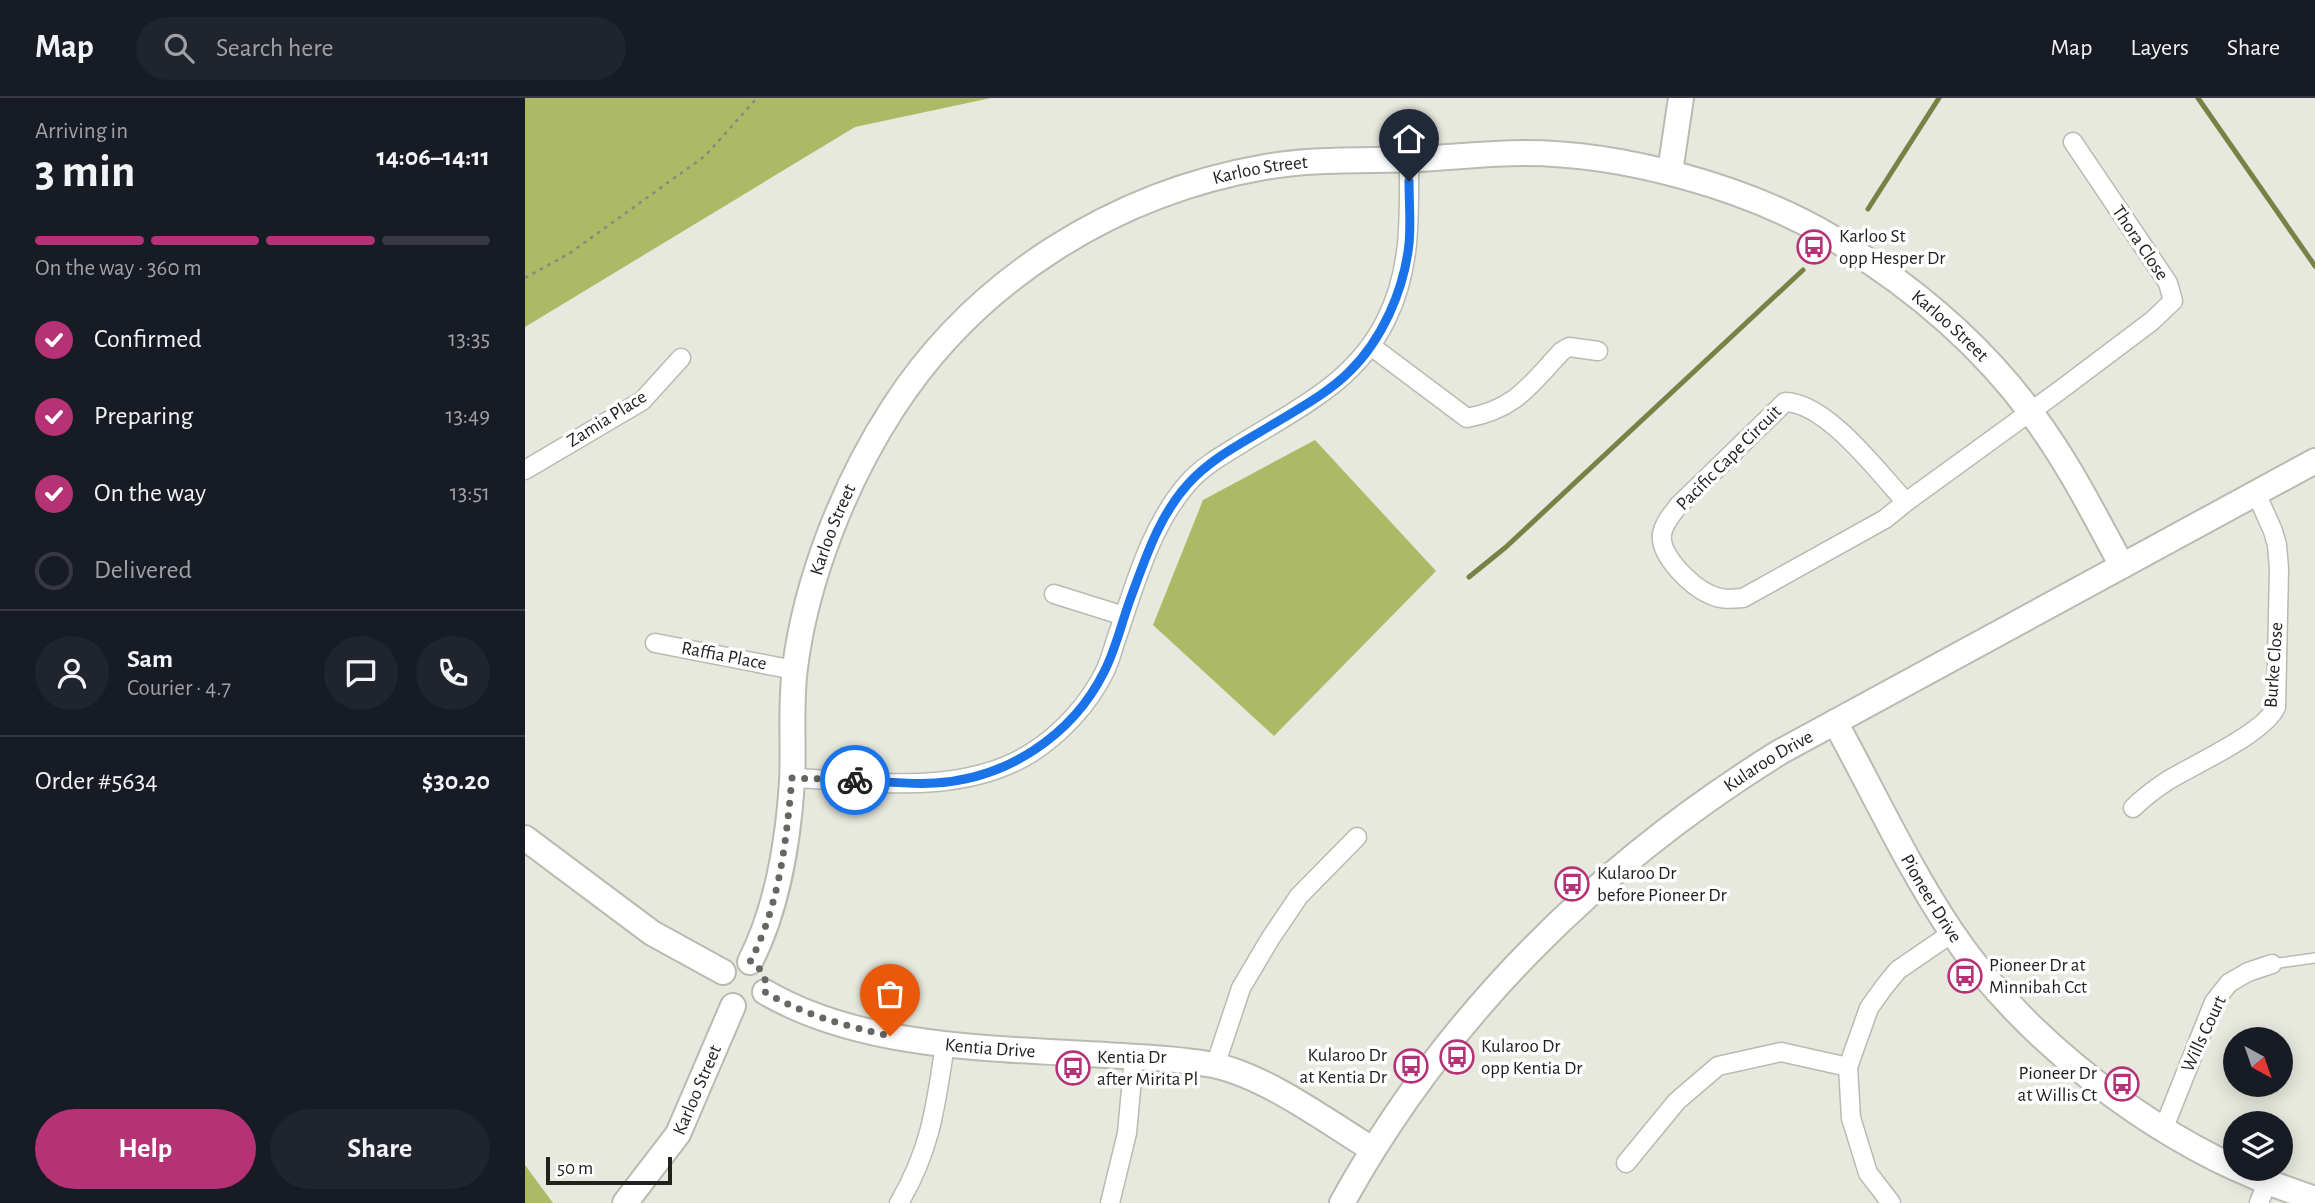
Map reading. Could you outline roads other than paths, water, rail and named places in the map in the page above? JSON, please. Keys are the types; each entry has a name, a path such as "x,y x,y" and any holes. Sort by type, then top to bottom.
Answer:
{"street":[{"path":"1669,172 1681,98"},
{"name":"Thora Close","path":"2031,412 2152,321 2173,301 2168,283 2073,142"},
{"name":"Karloo Street","path":"750,962 763,937 779,882 792,778 794,670 806,613 841,503 868,449 895,404 927,361 989,295 1042,255 1100,221 1160,195 1215,178 1269,166 1527,153 1588,158 1669,172 1778,211 1826,234 1862,256 1940,315 1979,352 2031,412 2076,480 2122,566"},
{"path":"792,778 934,783 970,778 999,769 1055,735 1080,709 1105,671 1146,555 1162,522 1189,482 1211,463 1320,395 1349,373 1371,346 1386,320 1399,287 1409,245 1409,159"},
{"path":"1371,346 1467,418 1488,414 1509,404 1569,347 1598,351"},
{"name":"Zamia Place","path":"525,470 642,401 681,358"},
{"name":"Pacific Cape Circuit","path":"1906,502 1833,424 1811,409 1785,402 1678,506 1665,524 1661,537 1665,550 1685,578 1698,588 1712,596 1725,599 1744,598 1885,519 2031,412"},
{"name":"Kularoo Drive","path":"1342,1203 1372,1149 1417,1084 1504,978 1580,901 1655,838 1726,786 1835,722 2315,461"},
{"name":"Burke Close","path":"2133,808 2145,795 2255,730 2269,720 2276,707 2279,569 2273,531 2256,493"},
{"path":"1054,594 1124,617"},
{"name":"Raffia Place","path":"655,643 794,670"},
{"name":"Pioneer Drive","path":"1835,722 1952,933 2021,1017 2092,1079 2163,1130 2223,1161"},
{"path":"1215,1066 1241,988 1270,939 1299,896 1357,836"},
{"path":"525,838 652,933 723,972"},
{"path":"1891,1203 1868,1173 1851,1118 1848,1067 1869,1008 1884,987 1898,970 1952,933"},
{"path":"735,962 750,962 764,974 767,983 765,992 753,1006 733,1006 725,1000 721,991 723,972 735,962"},
{"name":"Wills Court","path":"2163,1130 2214,1002 2229,984 2248,972 2272,964"},
{"name":"Kentia Drive","path":"765,992 788,1005 828,1021 890,1036 945,1044 1135,1057 1215,1066 1280,1093 1372,1149"},
{"name":"Karloo Street","path":"625,1203 678,1134 733,1006"},
{"path":"899,1203 924,1154 933,1121 945,1044"},
{"path":"1626,1163 1677,1101 1718,1066 1781,1052 1848,1067"},
{"path":"1110,1203 1127,1133 1135,1057"},
{"name":"Pioneer Drive","path":"2250,1181 2263,1193 2315,1199"}],"lane":[{"path":"2272,964 2315,958"}],"waterway":[{"path":"1868,209 1939,98"},
{"path":"2198,98 2315,266"},
{"path":"1469,577 1506,547 1803,270"}],"place":[{"name":"Karloo St opp Hesper Dr","path":"1814,247"},
{"name":"Kularoo Dr before Pioneer Dr","path":"1572,884"},
{"name":"Pioneer Dr at Minnibah Cct","path":"1965,976"},
{"name":"Kularoo Dr opp Kentia Dr","path":"1457,1057"},
{"name":"Kularoo Dr at Kentia Dr","path":"1411,1066"},
{"name":"Kentia Dr after Mirita Pl","path":"1073,1068"},
{"name":"Pioneer Dr at Willis Ct","path":"2122,1084"}]}
